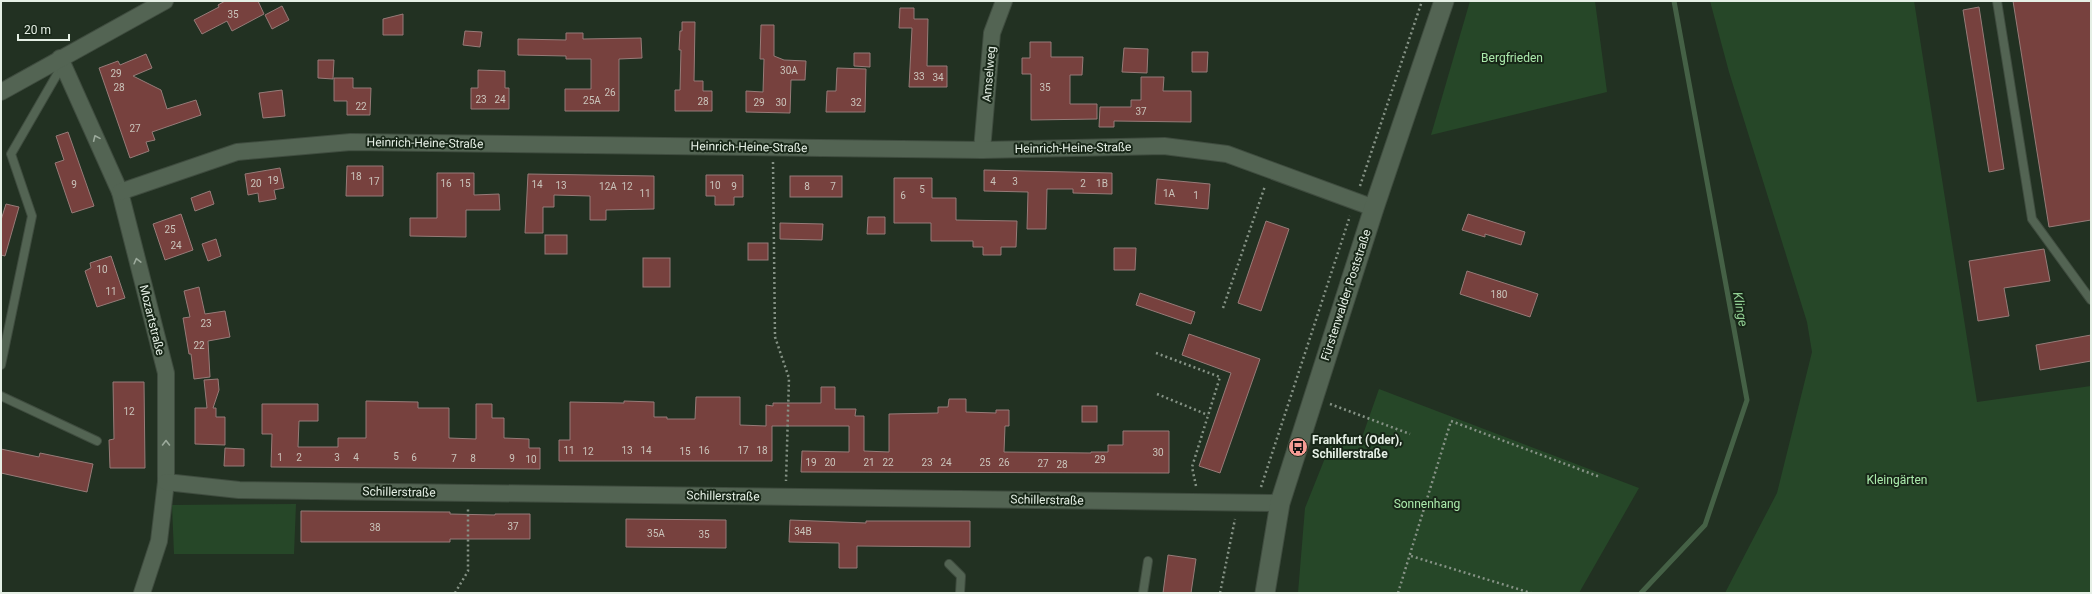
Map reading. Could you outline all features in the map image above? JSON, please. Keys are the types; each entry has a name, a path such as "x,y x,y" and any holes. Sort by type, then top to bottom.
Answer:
{"street":[{"path":"1,92 62,61 166,1"},
{"name":"Amselweg","path":"982,150 992,33 1004,1"},
{"name":"Fürstenwalder Poststraße","path":"1265,593 1280,503 1374,208 1444,1"},
{"name":"Mozartstraße","path":"62,61 120,192 166,372 166,482 159,541 142,593"},
{"name":"Heinrich-Heine-Straße","path":"120,192 237,152 352,142 982,150 1164,146 1227,154 1374,208"},
{"name":"Schillerstraße","path":"166,482 239,490 1280,503"}],"lane":[{"path":"1997,1 2032,219 2091,300"},
{"path":"1,365 32,216 12,154 62,61"},
{"path":"1,396 97,441"},
{"path":"1143,593 1148,562"},
{"path":"950,564 961,576 960,593"}],"path":[{"path":"1259,503 1262,484 1422,1"},
{"path":"773,147 775,337 789,378 786,497"},
{"path":"1223,308 1270,170"},
{"path":"1156,353 1220,377 1192,467 1199,502"},
{"path":"1157,394 1208,415"},
{"path":"1336,406 1410,434"},
{"path":"1398,593 1411,556 1451,421 1600,477"},
{"path":"455,593 468,571 468,493"},
{"path":"1220,593 1238,503"},
{"path":"1411,556 1531,593"}],"green space":[{"name":"Bergfrieden","path":"1470,1 1595,1 1607,92 1431,135"},
{"name":"Kleingärten","path":"1710,1 1914,1 1977,402 2091,386 2091,593 1725,593 1777,493 1812,352 1807,322 1729,72"},
{"name":"Sonnenhang","path":"1379,389 1639,488 1579,593 1298,593 1305,508 1335,433 1360,443"},
{"path":"296,504 294,554 174,554 172,505"}],"building":[{"path":"225,1 258,1 264,14 232,31 227,21 202,34 194,20 219,7 218,5"},
{"path":"2013,1 2091,1 2091,220 2049,227"},
{"path":"282,6 289,20 272,29 265,15"},
{"path":"1979,7 2004,169 1989,172 1963,10"},
{"path":"900,8 914,8 914,19 928,19 927,66 947,66 947,87 909,87 912,28 899,28"},
{"path":"403,14 403,35 383,35 383,19"},
{"path":"682,22 695,22 694,81 703,81 703,91 712,91 712,111 675,111 675,90 680,90 681,50 679,50"},
{"path":"761,25 774,25 774,56 784,60 806,61 805,80 791,80 790,113 746,112 746,91 763,92 764,59 760,59"},
{"path":"465,31 482,32 480,47 463,45"},
{"path":"566,33 583,33 583,39 641,38 642,58 619,59 619,111 565,111 565,89 591,89 591,59 566,59 566,56 518,55 518,39 566,40"},
{"path":"1030,42 1051,42 1051,57 1083,57 1082,75 1070,75 1070,104 1097,104 1097,119 1031,120 1031,74 1022,74 1022,58 1030,58"},
{"path":"1124,48 1148,49 1147,73 1122,72"},
{"path":"1192,52 1208,52 1207,72 1192,72"},
{"path":"854,53 870,53 870,67 854,66"},
{"path":"146,54 152,68 133,76 161,90 167,109 196,100 201,115 152,132 155,140 146,142 149,151 130,158 99,68 118,61 120,65"},
{"path":"318,60 334,60 333,79 318,78"},
{"path":"837,68 866,69 865,112 826,112 827,91 836,91"},
{"path":"478,70 505,71 505,88 509,88 509,109 471,109 471,88 478,88"},
{"path":"1141,77 1164,77 1163,91 1191,91 1191,122 1114,121 1114,127 1099,127 1100,107 1131,107 1131,100 1141,100"},
{"path":"334,78 353,78 353,88 371,88 370,115 347,115 347,101 334,101"},
{"path":"282,90 285,116 263,118 259,93"},
{"path":"68,132 94,206 72,213 55,163 64,160 56,136"},
{"path":"347,166 383,166 383,196 346,196"},
{"path":"280,168 284,188 274,190 276,199 259,202 258,193 248,195 245,174"},
{"path":"984,170 1112,173 1112,194 1073,193 1073,189 1047,189 1046,229 1027,229 1028,192 984,191"},
{"path":"437,173 474,173 474,195 499,194 500,210 466,210 466,237 410,236 410,218 437,218"},
{"path":"528,174 654,176 654,209 606,210 606,220 590,220 590,196 554,195 554,207 543,207 543,233 525,233"},
{"path":"706,175 743,175 743,197 734,197 734,205 715,205 715,196 706,196"},
{"path":"790,176 842,176 842,197 790,197"},
{"path":"894,178 932,178 932,198 956,198 956,220 1017,221 1016,247 1001,247 1001,255 983,255 983,247 973,247 973,241 931,241 931,223 894,223"},
{"path":"1157,179 1210,184 1208,209 1155,204"},
{"path":"210,191 214,204 195,211 191,198"},
{"path":"6,204 19,207 5,256 1,255 1,220"},
{"path":"181,214 193,250 165,260 153,224"},
{"path":"1468,214 1525,232 1521,245 1485,234 1485,237 1462,230"},
{"path":"868,217 885,217 885,234 867,234"},
{"path":"1266,221 1289,229 1261,311 1238,303"},
{"path":"780,223 823,224 822,240 780,239"},
{"path":"545,235 567,235 567,254 545,254"},
{"path":"216,239 221,256 208,261 202,244"},
{"path":"748,243 768,243 768,260 748,260"},
{"path":"1114,248 1136,248 1135,270 1114,270"},
{"path":"2044,249 2050,281 2004,288 2009,316 1978,321 1969,261"},
{"path":"111,256 125,298 97,307 85,271 91,268 90,263"},
{"path":"643,258 670,258 670,287 643,287"},
{"path":"1467,271 1538,294 1530,317 1460,294"},
{"path":"199,287 205,314 225,311 230,337 208,341 210,377 194,379 191,354 189,354 183,318 190,317 184,291"},
{"path":"1140,293 1195,312 1191,324 1136,305"},
{"path":"1189,334 1260,359 1220,473 1199,466 1231,373 1182,355"},
{"path":"2091,335 2091,361 2040,370 2036,345"},
{"path":"218,379 219,390 213,408 216,408 216,417 225,417 225,445 195,444 195,408 207,408 204,380"},
{"path":"113,382 144,382 145,468 110,468 109,440 114,439"},
{"path":"821,387 835,387 835,409 856,409 855,416 864,416 864,451 889,452 889,414 938,413 938,407 948,407 949,399 966,399 966,412 996,413 996,410 1009,410 1009,426 1005,426 1004,452 1108,452 1108,445 1123,445 1123,431 1169,431 1169,473 801,472 802,451 849,452 849,426 772,426 772,461 559,461 559,440 570,440 570,402 654,402 654,417 667,417 667,419 695,419 696,397 740,397 740,425 766,426 766,405 773,406 773,403 821,403"},
{"path":"366,401 418,402 418,408 449,408 449,438 476,439 476,404 492,404 492,418 504,418 504,438 529,439 529,448 540,448 540,469 271,467 272,434 262,434 262,404 318,404 318,421 299,421 298,447 338,447 338,438 366,438"},
{"path":"1082,406 1097,406 1097,422 1082,422"},
{"path":"225,448 244,449 244,466 224,466"},
{"path":"1,449 39,457 40,453 93,464 87,492 1,473"},
{"path":"301,511 450,512 450,514 495,515 530,514 530,539 450,539 450,542 301,542"},
{"path":"626,519 726,520 726,548 626,547"},
{"path":"790,520 866,523 866,521 970,521 970,547 857,546 857,568 839,568 839,543 789,542"},
{"path":"1168,555 1196,559 1191,593 1163,593"}],"waterway":[{"name":"Klinge","path":"1641,593 1705,525 1747,400 1674,1"}],"place":[{"name":"Frankfurt (Oder), Schillerstraße","path":"1298,447"}]}
